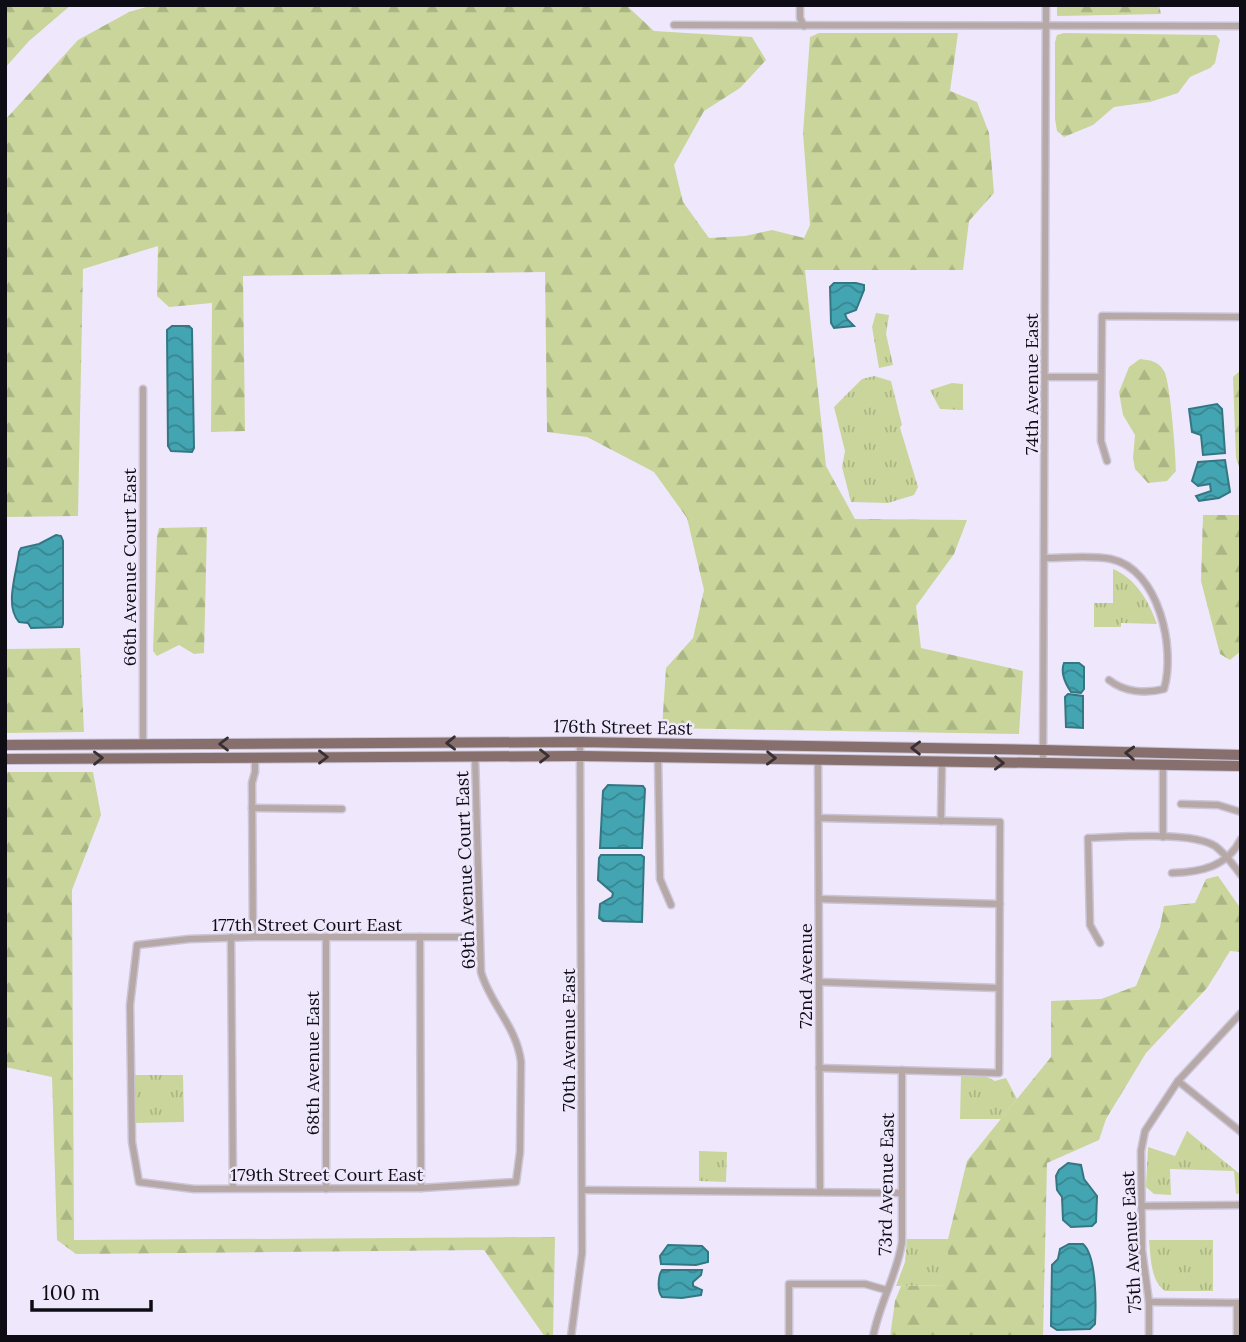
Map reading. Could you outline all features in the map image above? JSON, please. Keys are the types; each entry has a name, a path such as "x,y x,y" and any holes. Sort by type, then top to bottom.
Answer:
{"main road":[{"name":"176th Street East","path":"5,745 580,742 1241,755"},
{"path":"38,759 42,753 88,744"},
{"path":"1163,765 1170,759 1198,755"},
{"name":"176th Street East","path":"5,759 580,756 1241,766"}],"street":[{"path":"800,5 800,18 804,26"},
{"name":"74th Avenue East","path":"1043,763 1046,5"},
{"path":"674,25 1241,26"},
{"path":"1107,461 1101,441 1102,316 1241,317"},
{"path":"1045,377 1101,377"},
{"name":"66th Avenue Court East","path":"143,389 143,744"},
{"path":"1045,558 1112,559 1125,565 1135,573 1163,617 1166,645 1164,689 1128,690 1119,688 1109,680"},
{"name":"70th Avenue East","path":"571,1337 582,1253 580,742"},
{"name":"69th Avenue Court East","path":"475,756 481,972 484,983 520,1048 520,1153 516,1182"},
{"path":"253,937 251,808 255,757"},
{"path":"658,757 660,879 671,905"},
{"name":"72nd Avenue","path":"818,759 820,1192"},
{"path":"940,821 942,762"},
{"path":"1163,765 1163,837"},
{"path":"1181,804 1218,805 1241,812"},
{"path":"251,808 342,809"},
{"path":"818,818 1000,822 999,1073 819,1068"},
{"path":"1100,943 1090,925 1088,838 1163,837 1202,841 1214,845 1241,875"},
{"path":"1172,873 1198,872 1228,858 1241,839"},
{"path":"819,900 1000,904"},
{"path":"231,937 233,1188"},
{"name":"177th Street Court East","path":"139,1182 132,1142 130,1004 137,946 231,937 478,937"},
{"name":"68th Avenue East","path":"326,937 327,1189"},
{"path":"420,937 421,1188"},
{"path":"819,982 999,988"},
{"name":"75th Avenue East","path":"1149,1337 1149,1302 1142,1250 1141,1206 1141,1151 1145,1131 1178,1081 1241,1013"},
{"name":"73rd Avenue East","path":"873,1337 886,1290 900,1255 902,1070"},
{"path":"1178,1081 1241,1132"},
{"name":"179th Street Court East","path":"139,1182 194,1189 327,1189 421,1188 516,1182"},
{"path":"582,1190 901,1194"},
{"path":"1141,1206 1241,1205"},
{"path":"789,1337 789,1284 865,1283 886,1290"},
{"path":"1149,1302 1239,1303 1237,1337"}],"green space":[{"path":"5,5 71,5 29,41 5,68"},
{"path":"153,5 626,5 654,31 752,37 766,60 740,88 704,111 674,165 683,202 709,238 745,236 772,230 804,238 810,225 803,133 810,37 819,33 958,33 950,91 977,102 989,133 994,193 969,221 963,270 805,270 826,466 855,519 967,520 954,554 916,606 921,648 1023,671 1019,734 662,728 666,668 693,638 704,590 687,518 654,472 587,437 547,432 545,272 243,276 245,431 211,432 212,303 169,307 157,296 158,246 83,269 78,516 5,517 5,120 78,40 129,12"},
{"path":"1057,5 1159,5 1161,14 1057,16"},
{"path":"1057,35 1216,35 1220,40 1215,63 1190,77 1178,93 1150,102 1114,107 1093,125 1064,137 1057,131 1055,119 1055,42"},
{"path":"876,313 889,315 886,334 893,365 879,368 872,327"},
{"path":"1140,359 1156,363 1166,377 1176,471 1167,481 1148,483 1135,469 1135,435 1123,415 1119,392 1129,367"},
{"path":"1241,370 1241,472 1236,458 1233,377"},
{"path":"874,376 891,381 902,425 901,431 918,487 914,495 888,503 851,502 842,467 845,451 834,407 862,379"},
{"path":"952,383 963,384 963,410 940,409 930,390"},
{"path":"1203,515 1241,515 1241,651 1230,660 1220,654 1201,581"},
{"path":"207,527 204,653 194,654 179,645 157,656 153,651 159,528"},
{"path":"1113,569 1128,578 1140,591 1157,624 1121,623 1121,627 1094,627 1094,603 1113,603"},
{"path":"80,648 84,732 5,733 5,649"},
{"path":"5,772 93,772 101,815 72,890 74,1240 555,1237 553,1337 545,1337 484,1250 76,1254 57,1240 52,1077 5,1067"},
{"path":"1218,876 1241,909 1241,952 1230,951 1207,988 1146,1053 1106,1119 1099,1140 1047,1163 1043,1337 890,1337 895,1301 901,1286 948,1285 948,1239 967,1161 1051,1057 1051,1001 1101,999 1136,986 1160,927 1164,906 1195,903 1206,879"},
{"path":"134,1075 183,1075 184,1122 134,1123"},
{"path":"961,1076 987,1077 995,1081 1006,1078 1017,1099 1001,1119 960,1119"},
{"path":"1187,1131 1241,1175 1241,1193 1236,1194 1234,1171 1170,1169 1171,1195 1154,1194 1146,1187 1148,1147 1175,1156"},
{"path":"699,1151 727,1152 726,1182 699,1181"},
{"path":"907,1239 948,1239 948,1285 896,1286 905,1262"},
{"path":"1149,1240 1213,1240 1213,1291 1165,1291 1154,1275"}],"water":[{"path":"834,283 864,285 856,310 845,314 854,326 834,328 831,323 830,287"},
{"path":"172,326 189,326 192,329 192,452 171,451 168,446 167,330"},
{"path":"1217,404 1222,409 1225,453 1203,455 1201,435 1192,432 1189,409"},
{"path":"1225,460 1230,492 1219,498 1199,501 1196,496 1211,491 1210,484 1198,486 1192,481 1198,462"},
{"path":"56,535 61,536 63,541 63,624 62,627 31,628 28,623 19,622 12,607 19,552 21,548 39,544"},
{"path":"1064,663 1079,663 1084,667 1084,689 1081,693 1071,692 1067,685 1063,674"},
{"path":"1068,694 1083,696 1083,728 1066,727 1065,697"},
{"path":"608,785 643,786 645,789 642,848 600,848 603,791"},
{"path":"601,855 644,857 642,922 603,921 599,918 600,904 612,897 613,893 598,880"},
{"path":"1068,1163 1081,1165 1084,1179 1097,1196 1096,1222 1092,1226 1071,1227 1063,1220 1062,1197 1057,1190 1056,1176"},
{"path":"1069,1244 1083,1244 1091,1259 1096,1306 1095,1324 1090,1329 1057,1330 1051,1326 1052,1265 1058,1259 1060,1249"},
{"path":"668,1245 702,1246 708,1252 708,1262 696,1265 661,1264 660,1256"},
{"path":"662,1270 702,1270 701,1275 693,1282 693,1286 702,1290 701,1295 662,1297 659,1283"}]}
